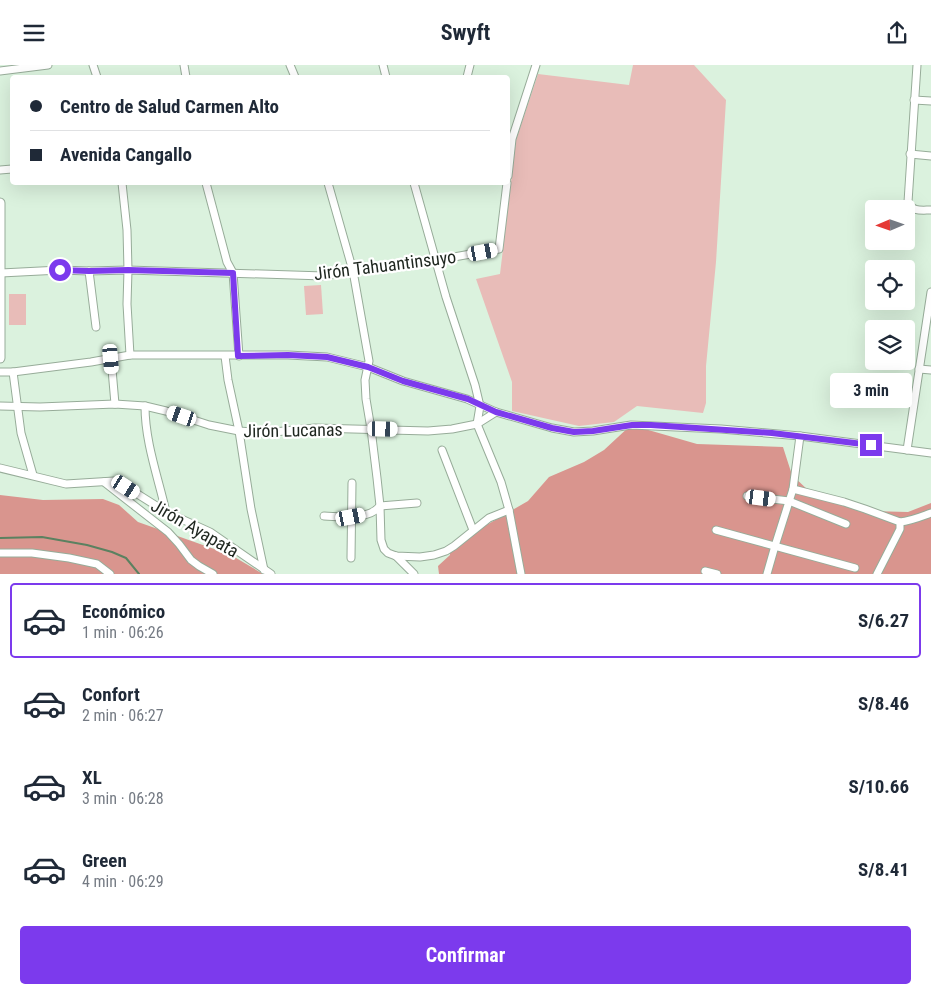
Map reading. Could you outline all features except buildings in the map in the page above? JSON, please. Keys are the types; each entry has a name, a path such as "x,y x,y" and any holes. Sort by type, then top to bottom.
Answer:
{"street":[{"path":"0,71 48,65"},
{"path":"510,139 536,65"},
{"path":"917,65 908,199 909,204 916,210 931,210"},
{"path":"914,100 931,101"},
{"path":"910,154 931,156"},
{"path":"122,185 127,230 127,304 130,355"},
{"path":"207,185 227,262 233,273 238,356"},
{"path":"329,185 353,271 369,361 365,380 380,506 381,540 384,549 396,556 420,557 434,555 454,546 489,517 509,510"},
{"path":"415,185 446,297 475,385 480,406 477,423 501,482 509,510 521,574"},
{"name":"Jirón Tahuantinsuyo","path":"1,273 60,270 128,270 324,276 437,260 499,249 507,185"},
{"path":"0,203 0,358"},
{"path":"89,271 96,327"},
{"path":"907,450 929,316 931,292"},
{"path":"0,372 13,372 130,355 288,355 327,357 368,367 403,381 468,399 496,412 552,428 574,432 632,425 721,429 800,436 931,453"},
{"path":"225,356 239,431 250,509 268,572"},
{"path":"111,359 115,404"},
{"path":"919,369 931,370"},
{"path":"13,372 20,433 33,475"},
{"name":"Jirón Lucanas","path":"0,406 40,407 115,404 145,406 209,425 239,431 264,433 316,428 428,431 452,429 477,423 496,412"},
{"path":"145,406 145,421 149,443 166,512"},
{"path":"767,574 793,489 800,436"},
{"path":"442,451 473,530"},
{"name":"Jirón Ayapata","path":"0,468 66,484 114,481 120,483 166,512 210,532 268,572"},
{"path":"104,482 168,532 180,544 191,560 213,574"},
{"path":"351,558 352,483"},
{"path":"793,489 844,502 900,522 916,519 931,513"},
{"path":"747,496 789,501 846,524"},
{"path":"324,516 351,517 373,513 380,506 417,503"},
{"path":"876,574 900,529 900,522"},
{"path":"716,530 855,568"},
{"path":"0,553 32,553 69,558 97,564 110,574"},
{"path":"396,556 414,574"},
{"path":"705,571 717,574"}],"shaded area":[{"path":"633,65 694,65 726,100 716,262 706,366 706,403 703,413 637,406 614,422 579,426 512,411 512,382 476,279 500,274 516,140 538,74 629,85"},
{"path":"321,285 323,314 306,315 304,286"},
{"path":"9,294 26,294 26,325 9,325"},
{"path":"631,425 697,444 783,447 792,475 810,492 870,511 908,512 931,503 931,574 439,574 438,566 450,555 450,546 528,501 549,477 584,462 604,450"},
{"path":"0,495 43,500 103,499 119,505 138,522 231,555 263,574 0,574"}],"waterway":[{"path":"0,538 42,537 87,545 126,558 139,574"}],"route":[{"path":"60,270 233,273 238,356 288,355 327,357 368,367 403,381 468,399 496,412 552,428 574,432 632,425 651,425 772,433 871,445"}]}
